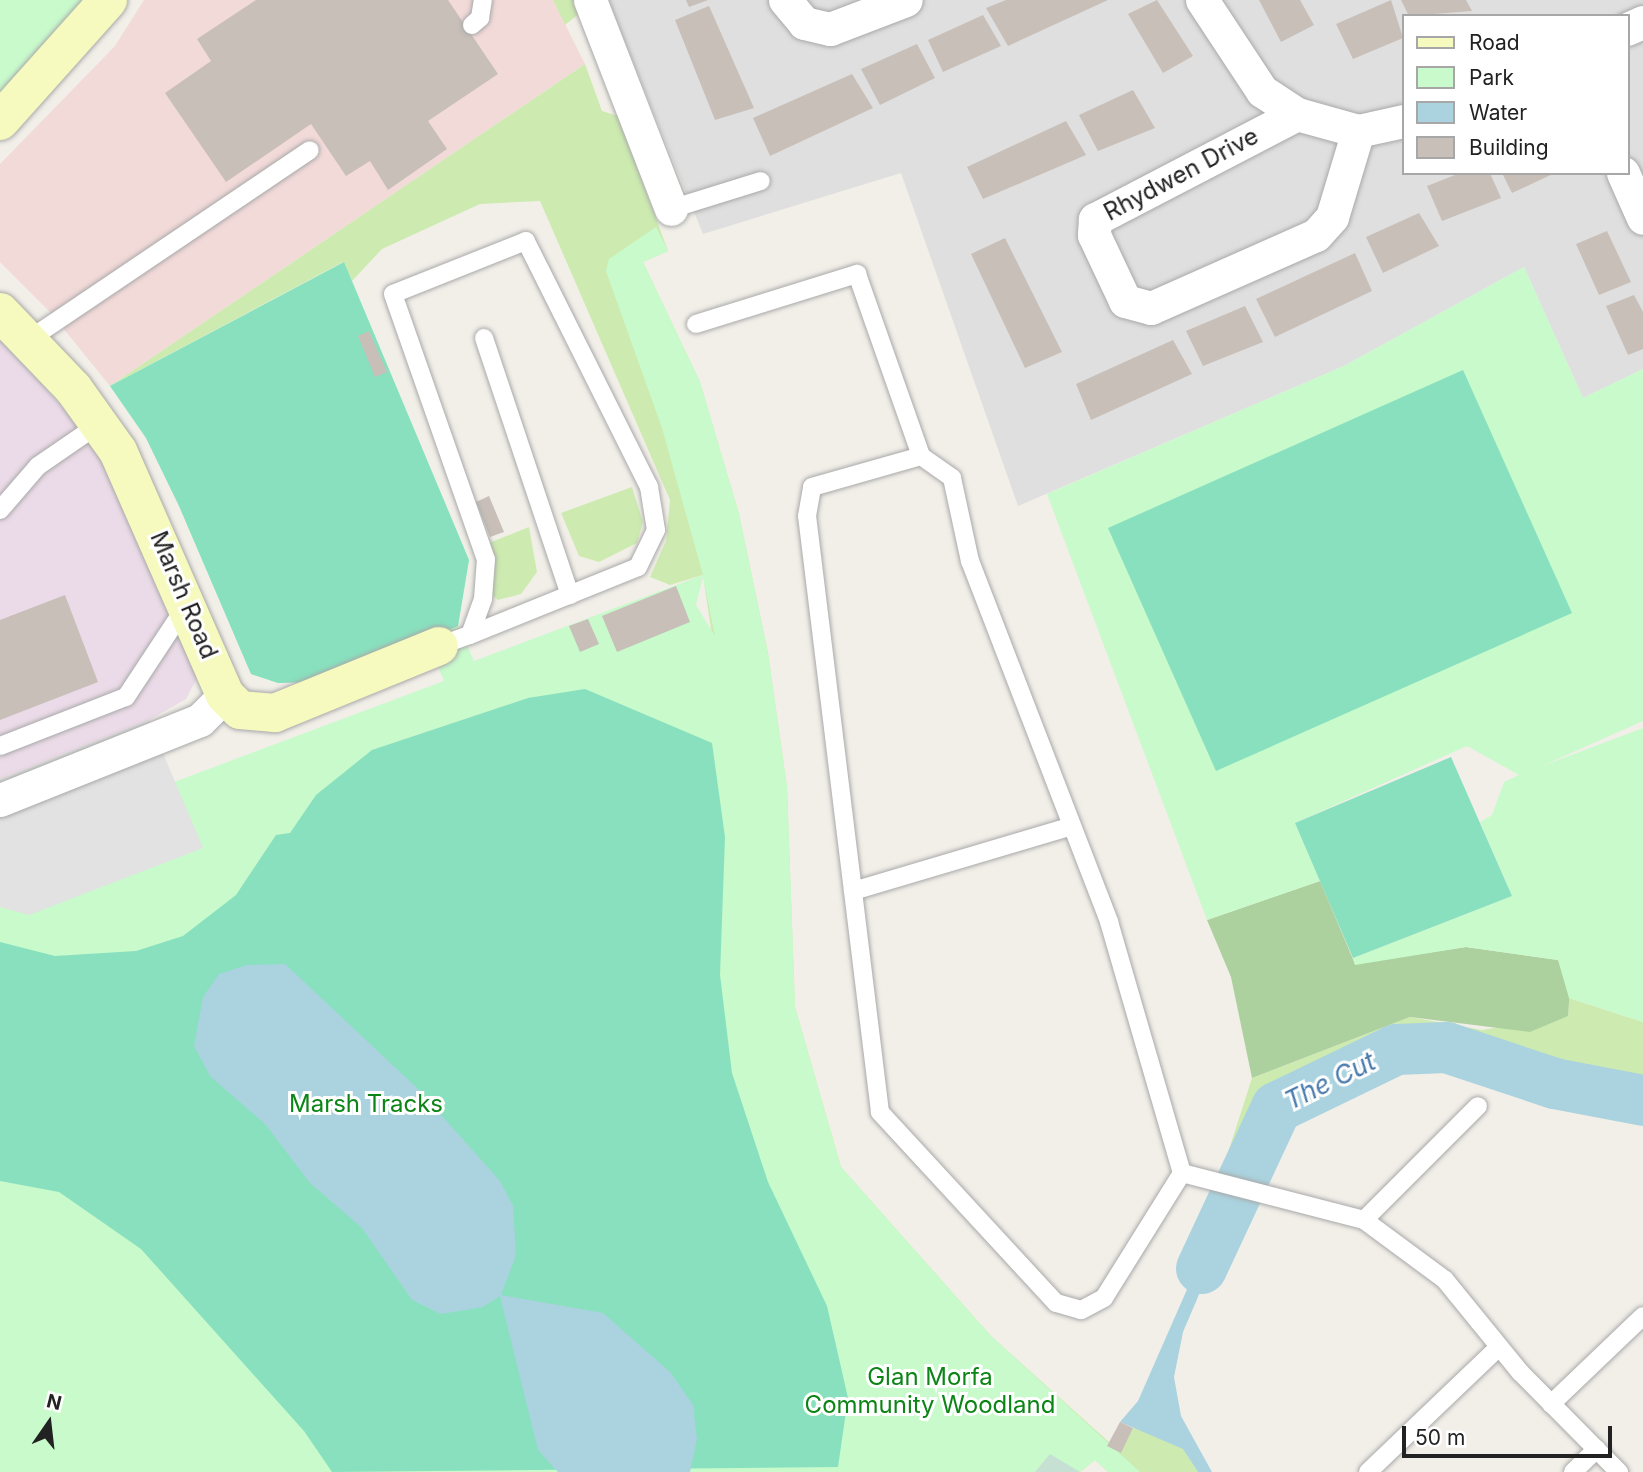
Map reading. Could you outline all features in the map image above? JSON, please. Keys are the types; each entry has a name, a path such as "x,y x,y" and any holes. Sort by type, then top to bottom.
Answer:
{"street":[{"path":"0,121 108,0"},
{"path":"590,0 671,209"},
{"path":"785,0 804,23 830,29 906,0"},
{"name":"Rhydwen Drive","path":"1202,0 1262,91 1297,114 1358,131 1402,121"},
{"name":"Rhydwen Drive","path":"1297,114 1095,219 1094,235 1125,301 1151,308 1316,235 1332,217 1358,131"},
{"path":"1624,175 1643,218"},
{"name":"Marsh Road","path":"0,312 99,424 153,522 225,695"},
{"path":"0,800 200,720 225,695 240,710 275,713 455,640"}],"lane":[{"path":"472,24 480,18 484,0"},
{"path":"27,341 310,150"},
{"path":"671,209 761,181"},
{"path":"526,241 649,487 656,530 638,567 455,640 483,599 485,559 393,294 526,241"},
{"path":"696,324 857,274 921,456 952,478 971,561 1109,922 1182,1173 1104,1298 1081,1310 1056,1303 880,1112 807,516 812,487 921,456"},
{"path":"484,338 570,595"},
{"path":"0,510 38,466 99,424"},
{"path":"0,746 126,697 187,603"},
{"path":"853,891 1072,826"},
{"path":"1364,1220 1478,1106"},
{"path":"1182,1173 1364,1220 1445,1280 1551,1404 1619,1472"},
{"path":"1551,1404 1643,1316"},
{"path":"1368,1472 1499,1346"},
{"path":"1573,1472 1597,1449"}],"shaded area":[{"path":"144,0 553,0 585,64 110,386 50,312 0,262 0,164 115,46"},
{"path":"608,0 1643,0 1643,369 1583,398 1524,267 1344,366 1018,506 901,173 703,234"},
{"path":"0,336 101,452 199,674 186,699 149,720 0,779"},
{"path":"149,720 203,848 29,915 0,907 0,779"}],"green space":[{"path":"0,0 84,0 0,94"},
{"path":"553,0 576,0 581,12 565,25"},
{"name":"Glan Morfa Community Woodland","path":"585,64 602,111 618,116 668,251 643,262 700,382 739,514 768,653 787,787 795,1007 841,1167 991,1336 1120,1452 1133,1428 1159,1434 1183,1448 1198,1472 1108,1472 1095,1460 1080,1472 1050,1454 1035,1472 836,1472 703,575 670,585 650,577 666,541 670,500 540,201 480,204 382,249 352,281 343,262 110,386"},
{"name":"Marsh Tracks","path":"656,227 668,251 643,262 700,382 739,514 768,653 787,787 795,1007 841,1167 991,1336 1140,1472 1108,1472 1095,1460 1080,1472 1050,1454 1035,1472 0,1472 0,825 118,803 444,681 427,641 278,683 251,674 179,506 146,438 110,386 344,262 469,560 458,626 474,661 703,575 662,428 606,271 609,259","holes":["703,577 715,636 696,605"]},
{"path":"344,262 469,560 458,626 320,682 278,683 251,674 179,506 146,438 110,386"},
{"path":"1524,267 1583,398 1643,369 1643,721 1542,766 1643,728 1643,1022 1569,998 1558,960 1466,947 1355,965 1353,958 1512,896 1480,822 1492,815 1504,782 1519,775 1467,746 1295,823 1320,881 1207,920 1047,494 1344,366"},
{"path":"1463,370 1572,613 1216,771 1108,528"},
{"path":"632,487 643,522 637,543 599,562 579,556 561,513"},
{"path":"529,527 537,572 521,594 498,600 491,594 489,543"},
{"name":"Marsh Tracks","path":"585,689 712,743 725,837 720,975 732,1073 768,1182 827,1306 848,1398 838,1467 332,1472 304,1431 141,1249 59,1192 0,1181 0,942 55,956 136,951 183,936 236,895 276,835 290,833 316,795 372,750 528,698"},
{"path":"1451,757 1512,896 1353,958 1295,823"},
{"path":"1320,881 1355,964 1466,947 1558,960 1570,988 1568,1016 1530,1032 1410,1017 1252,1078 1231,977 1207,920"},
{"path":"1569,998 1643,1022 1643,1088 1564,1072 1445,1036 1407,1035 1282,1090 1255,1120 1238,1173 1223,1168 1252,1078 1410,1017 1482,1030 1568,1016"},
{"path":"1049,1454 1070,1460 1080,1472 1035,1472"}],"water":[{"path":"285,964 418,1089 500,1181 513,1206 516,1255 501,1295 603,1313 671,1373 693,1405 697,1439 690,1472 558,1472 538,1450 500,1296 483,1307 441,1314 412,1300 362,1228 310,1183 265,1124 210,1076 194,1046 203,997 219,974 247,965"},
{"path":"1225,1203 1236,1208 1183,1332 1174,1377 1181,1416 1212,1472 1198,1472 1183,1449 1120,1422 1138,1401"}],"building":[{"path":"256,0 448,0 498,74 428,121 447,149 388,190 370,161 346,176 311,124 226,182 165,93 211,61 197,39"},
{"path":"686,0 708,0 689,7"},
{"path":"1006,0 1108,0 1008,46 986,8"},
{"path":"1157,0 1193,56 1163,73 1128,14"},
{"path":"1259,0 1300,0 1314,25 1281,42"},
{"path":"1391,0 1402,38 1353,59 1336,24"},
{"path":"1401,0 1466,0 1472,11 1434,14 1408,14"},
{"path":"709,6 754,108 715,120 675,20"},
{"path":"983,15 1001,46 943,72 928,40"},
{"path":"917,44 935,78 880,105 861,69"},
{"path":"852,74 873,108 770,156 753,118"},
{"path":"1133,90 1155,128 1098,151 1079,115"},
{"path":"1066,121 1086,155 983,199 967,167"},
{"path":"1455,175 1491,175 1501,198 1442,221 1427,186"},
{"path":"1503,175 1551,175 1512,193"},
{"path":"1419,213 1439,246 1383,273 1366,237"},
{"path":"1607,231 1631,282 1599,295 1576,244"},
{"path":"1005,238 1062,352 1025,368 971,254"},
{"path":"1355,253 1372,291 1275,337 1256,299"},
{"path":"1634,295 1643,312 1643,349 1628,355 1606,306"},
{"path":"1245,306 1263,342 1203,366 1186,331"},
{"path":"369,331 387,372 375,377 358,336"},
{"path":"1173,340 1192,374 1091,420 1076,384"},
{"path":"489,496 504,532 490,537 476,502"},
{"path":"676,586 690,622 617,652 602,616"},
{"path":"65,595 98,682 0,720 0,620"},
{"path":"588,619 599,644 580,652 569,626"},
{"path":"1120,1422 1133,1428 1121,1453 1107,1446"}],"waterway":[{"name":"The Cut","path":"1201,1268 1276,1107 1396,1049 1446,1047 1554,1083 1643,1100"}]}
